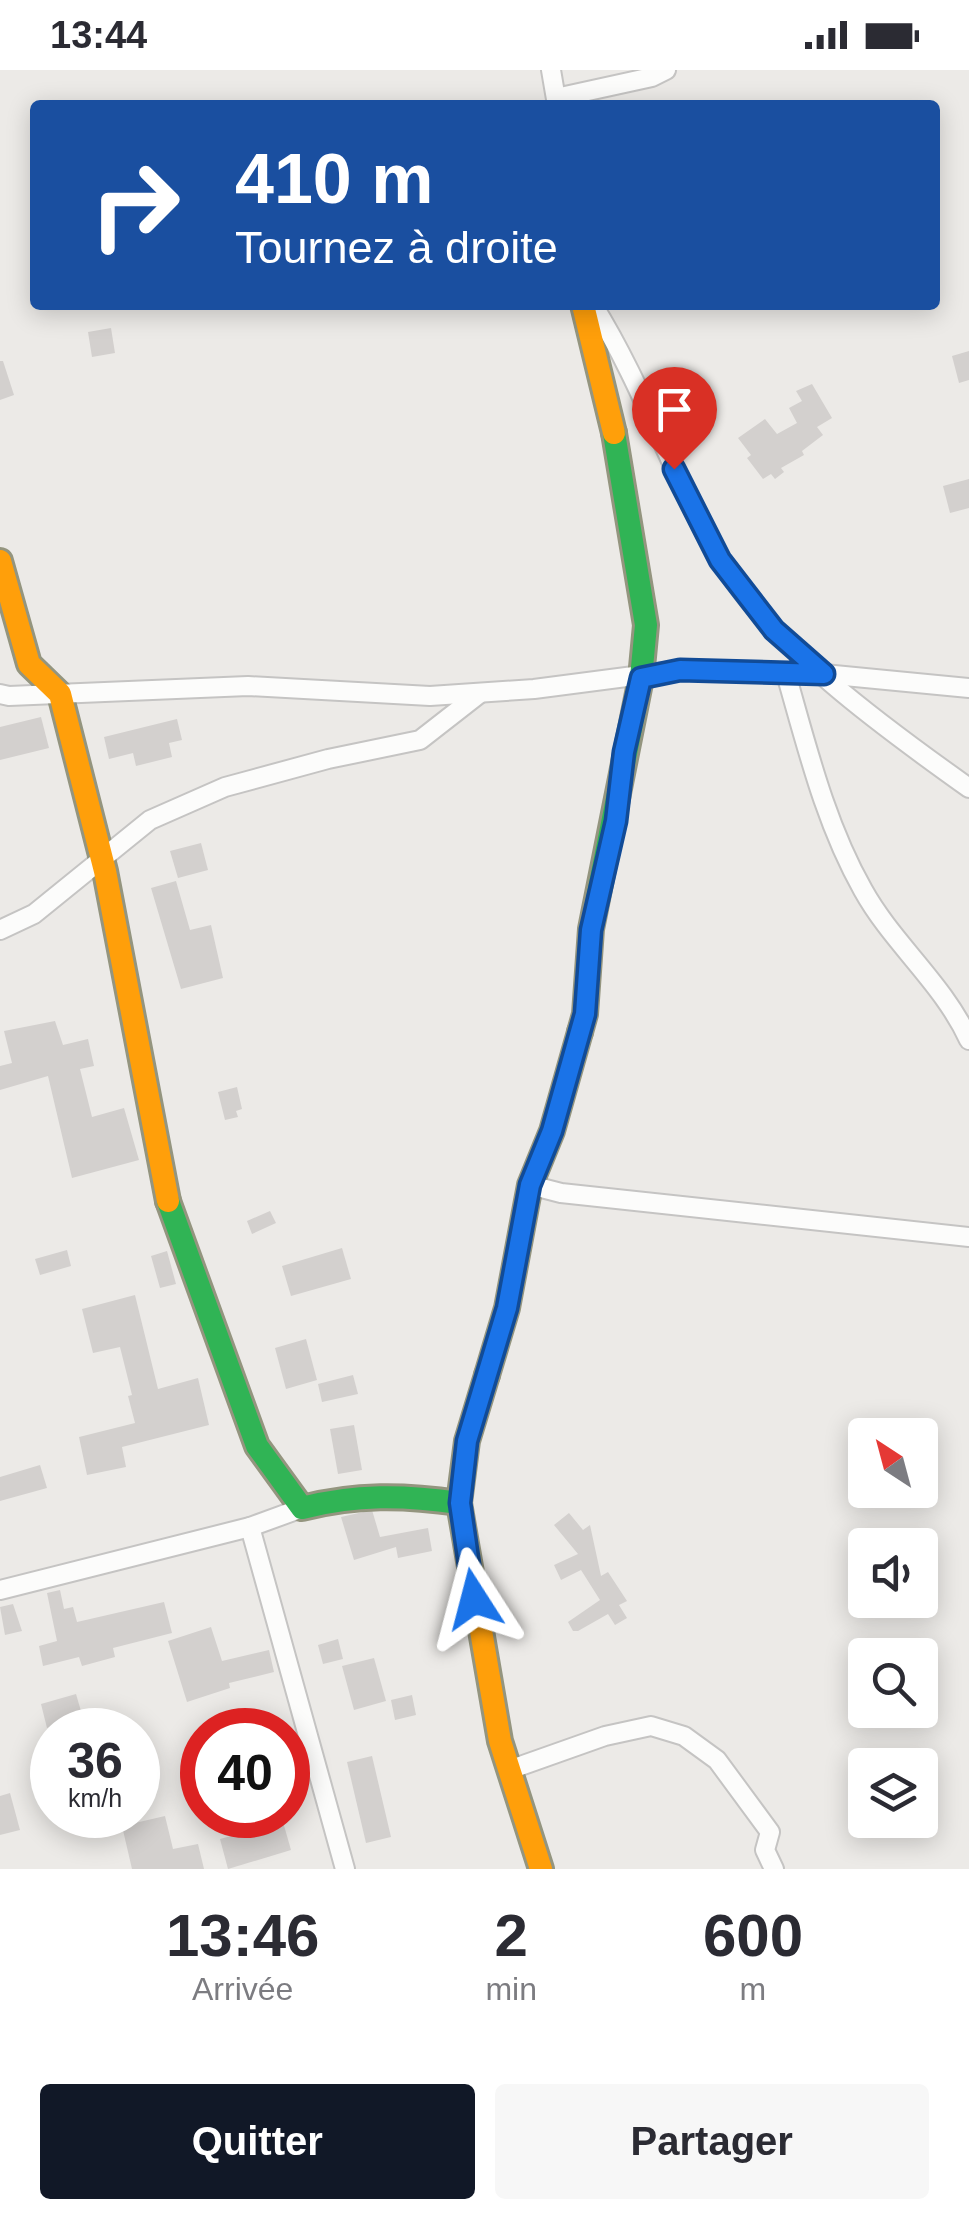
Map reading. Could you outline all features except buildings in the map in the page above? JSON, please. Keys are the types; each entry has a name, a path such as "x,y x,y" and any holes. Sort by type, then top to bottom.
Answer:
{"street":[{"path":"551,70 556,100"},
{"path":"564,100 652,78 666,70"},
{"path":"541,1869 500,1741 460,1503 467,1441 507,1308 530,1185 552,1131 585,1014 591,930 616,821 624,752 641,678 646,625 614,426 585,310"},
{"path":"596,310 623,353 659,438 720,560 774,630 863,711 969,788"},
{"path":"0,561 29,664 60,694 102,860 164,1191 257,1446 302,1508"},
{"path":"0,694 248,686 430,696 641,678 680,670 824,674 969,688"},
{"path":"786,674 818,790 864,892 956,1011 969,1040"},
{"path":"0,930 34,914 150,820 225,787 328,759 420,740 480,693"},
{"path":"530,1185 561,1193 969,1237"},
{"path":"0,1590 250,1527 349,1495 376,1492 460,1503"},
{"path":"250,1527 345,1869"},
{"path":"508,1770 605,1736 651,1726 684,1736 717,1760 770,1832 765,1850 774,1869"}],"traffic: fast":[{"path":"580,1032 585,1014 591,929 641,678 646,625 614,433"},
{"path":"168,1201 257,1446 302,1508 380,1497 459,1503"}],"traffic: slow":[{"path":"584,310 614,433"},
{"path":"0,561 29,664 60,694 105,871 168,1201"},
{"path":"487,1375 467,1441 459,1503 500,1741 541,1869"}],"traffic: jam":[{"path":"487,1375 507,1308 530,1185 552,1131 580,1032"}],"route":[{"path":"474,1599 460,1503 467,1441 507,1308 530,1185 552,1131 585,1014 591,930 616,821 624,752 641,678 680,670 824,674 774,630 720,560 674,469"}]}
